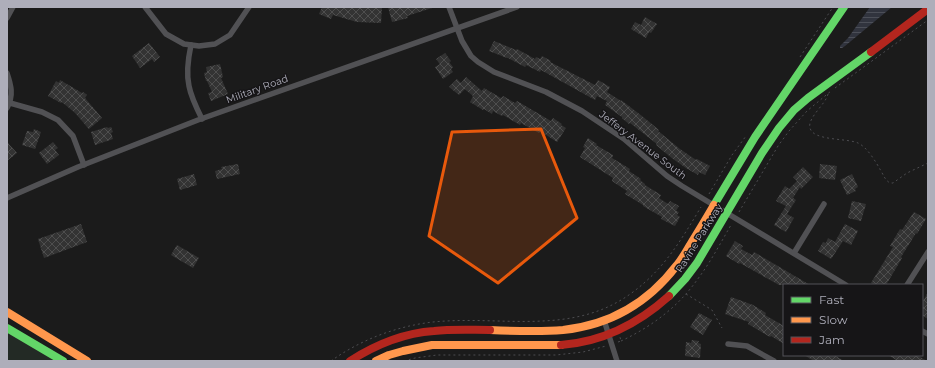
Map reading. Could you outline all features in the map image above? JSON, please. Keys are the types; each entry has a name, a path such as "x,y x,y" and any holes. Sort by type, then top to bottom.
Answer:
{"street":[{"path":"7,18 13,7"},
{"path":"145,7 166,34 184,44 199,46 215,44 230,35 249,7"},
{"name":"Jeffery Avenue South","path":"449,7 462,41 471,56 484,66 494,72 546,92 582,110 624,139 667,176 844,284"},
{"name":"Military Road","path":"7,198 84,165 202,119 517,7"},
{"name":"Ravine Parkway","path":"350,361 391,340 430,331 553,330 588,326 621,313 634,305 663,283 678,264 755,137 844,7"},
{"name":"Ravine Parkway","path":"376,361 404,350 419,347 447,345 559,345 585,341 609,334 648,314 664,302 696,263 772,138 794,110 814,93 928,9"},
{"path":"191,45 187,73 189,86 202,119"},
{"path":"7,73 11,86 8,105 42,112 58,120 73,136 84,165"},
{"path":"794,253 824,204"},
{"path":"908,284 928,252"},
{"path":"7,312 87,361"},
{"path":"604,320 617,361"},
{"path":"7,328 63,361"},
{"path":"728,344 747,346 774,361"}],"path":[{"path":"738,212 783,138 800,118 828,93 928,20"},
{"path":"828,93 826,99 810,123 810,130 814,134 818,136 853,141 860,144 873,159 886,180 890,183 893,183 907,173 928,163"},
{"path":"610,306 633,292 658,270 677,246 701,207"},
{"path":"686,294 712,310 722,328"},
{"path":"404,361 437,355 556,355 582,352 602,347"}],"highlighted area":[{"path":"541,129 577,218 498,283 429,236 452,132"}],"shaded area":[{"path":"870,7 892,7 845,46 840,48 840,46 848,38"},
{"path":"7,332 57,361 7,361"}],"building":[{"path":"322,7 382,7 381,23 357,22 333,15 331,19 319,14"},
{"path":"388,7 432,8 407,16 408,18 392,22"},
{"path":"645,17 657,24 651,33 649,32 646,38 631,29 635,22 641,25"},
{"path":"494,41 516,50 517,49 535,59 536,57 540,59 542,56 551,61 550,62 595,85 598,80 610,87 607,92 621,100 642,116 680,149 696,160 697,159 710,166 705,175 699,172 698,175 673,159 656,145 657,144 605,105 607,101 597,96 595,100 541,70 540,72 526,65 525,67 508,58 489,51"},
{"path":"149,43 160,57 154,62 152,59 140,68 132,56"},
{"path":"445,53 451,61 449,62 453,67 451,69 453,72 443,79 435,67 440,64 436,59"},
{"path":"220,64 223,77 221,78 228,94 211,101 208,93 212,92 206,81 204,73 207,72 206,67"},
{"path":"466,77 482,91 484,88 501,98 503,96 515,103 517,101 551,121 553,118 566,128 557,142 540,131 539,133 521,123 520,125 503,115 502,116 493,111 492,114 484,109 483,110 470,102 473,96 465,89 459,95 449,87 457,79 461,83"},
{"path":"60,80 87,95 85,98 102,118 89,129 75,113 62,102 61,103 48,96 56,81 59,83"},
{"path":"111,127 113,139 95,145 91,132"},
{"path":"34,129 41,132 35,149 22,145 27,131 33,132"},
{"path":"588,138 597,144 596,145 613,155 612,158 630,169 629,171 641,179 640,180 645,185 661,195 659,198 668,204 670,201 679,206 676,211 679,212 677,215 680,217 675,226 661,219 662,217 625,194 627,191 612,181 613,178 580,157"},
{"path":"7,142 17,153 7,161"},
{"path":"53,142 58,148 55,150 59,155 47,164 39,153"},
{"path":"238,164 240,174 217,179 215,171 222,169 221,167"},
{"path":"820,164 837,166 835,180 819,178"},
{"path":"803,167 813,177 801,189 800,187 793,198 796,200 787,214 794,218 786,232 774,225 786,206 776,201 785,186 789,189 797,181 793,177"},
{"path":"194,174 197,185 180,190 177,179"},
{"path":"852,174 858,187 855,189 856,191 847,195 840,180"},
{"path":"852,201 866,204 861,221 848,218"},
{"path":"914,212 926,219 901,257 902,258 887,284 871,283 893,247 890,246 900,229 902,230"},
{"path":"81,224 87,242 44,258 38,239"},
{"path":"845,224 858,231 851,245 843,241 831,259 818,251 823,242 826,243 828,238 835,242"},
{"path":"735,241 743,246 741,249 752,255 754,252 808,284 779,285 726,256"},
{"path":"177,245 199,258 193,268 171,255"},
{"path":"928,292 928,319 923,316 923,301"},
{"path":"731,297 753,305 766,313 765,315 783,325 783,343 748,324 749,322 725,314"},
{"path":"699,313 712,320 703,335 690,327"},
{"path":"692,340 699,341 698,343 701,344 700,358 685,356 686,342 691,343"},
{"path":"806,356 836,356 844,361 814,361"},
{"path":"890,356 919,356 927,361 898,361"}],"traffic: fast":[{"path":"714,205 755,137 844,7"},
{"path":"669,296 685,279 697,263 762,153 779,128 794,110 808,98 871,52"},
{"path":"7,328 63,361"}],"traffic: slow":[{"path":"490,330 563,330 597,323 627,310 654,290 677,265 714,205"},
{"path":"7,312 87,361"},
{"path":"376,361 389,355 432,345 561,345"}],"traffic: jam":[{"path":"871,52 928,9"},
{"path":"561,345 591,340 619,330 645,315 669,296"},
{"path":"350,361 380,345 412,334 448,330 490,330"}]}
